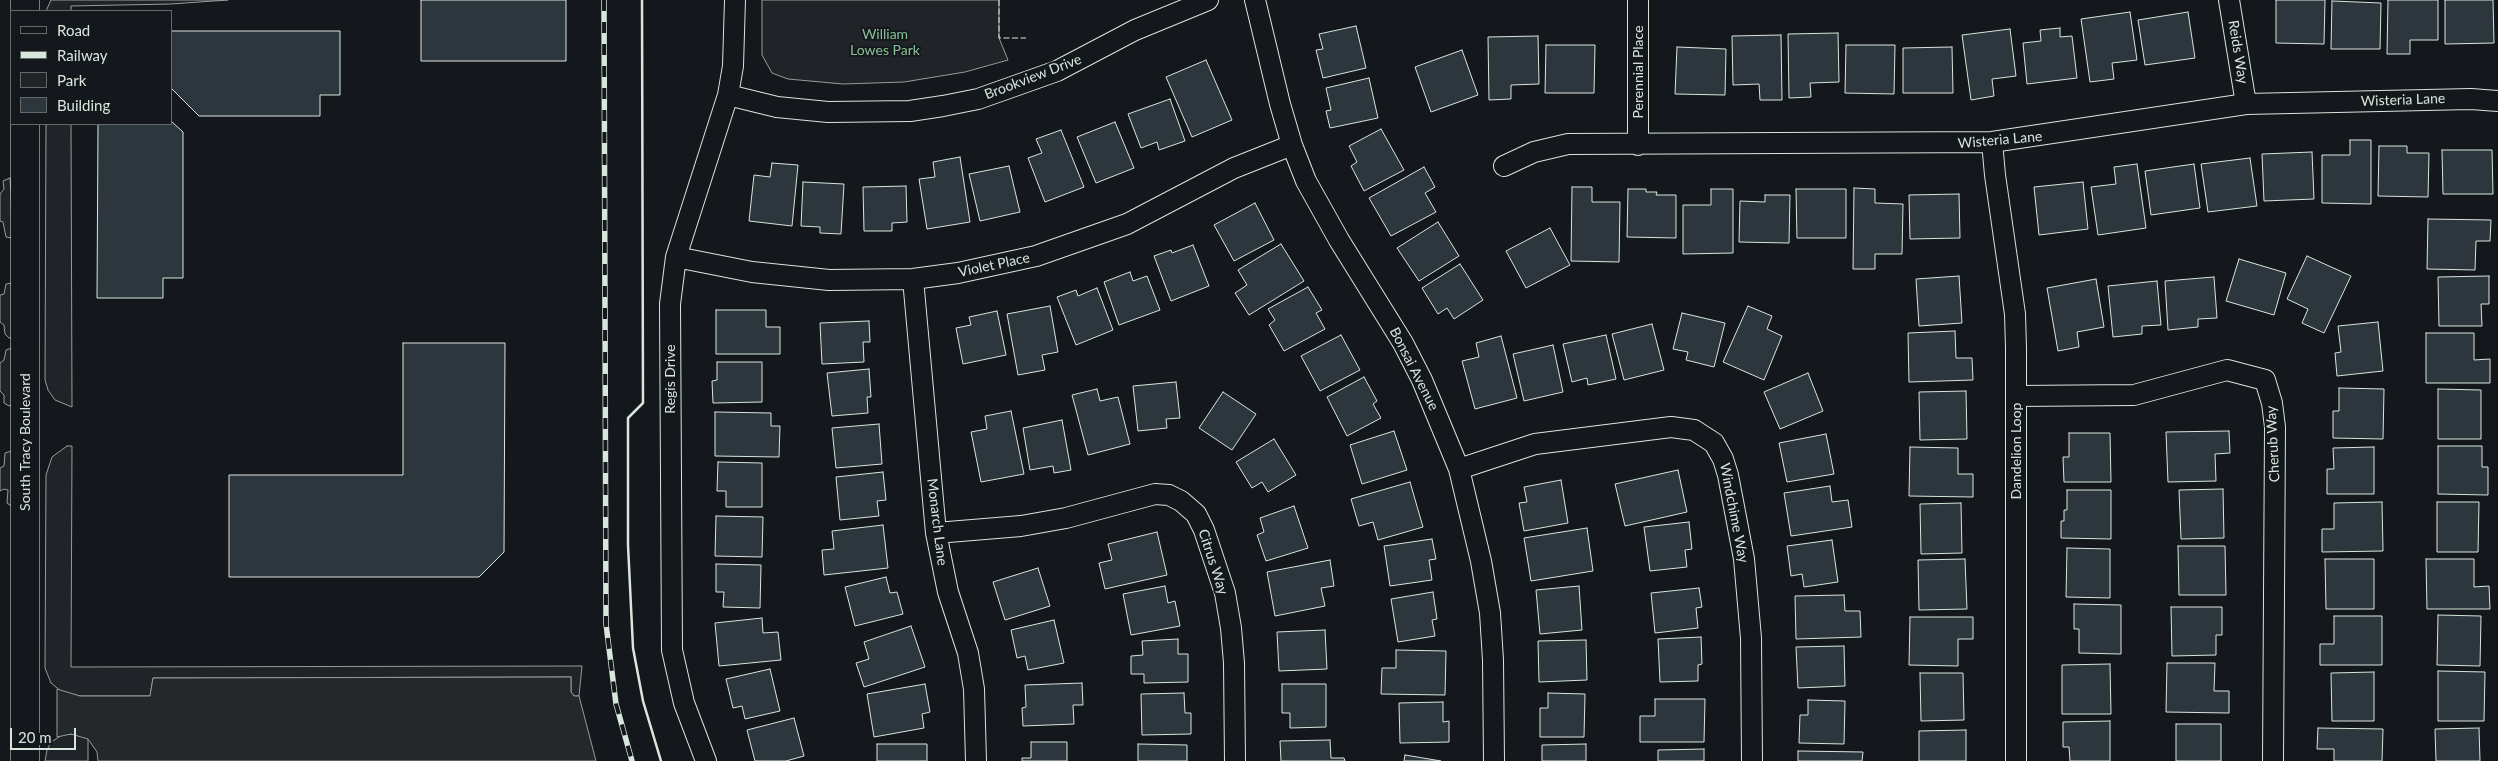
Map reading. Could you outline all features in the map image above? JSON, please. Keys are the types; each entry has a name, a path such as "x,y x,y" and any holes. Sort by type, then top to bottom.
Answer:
{"main road":[{"name":"South Tracy Boulevard","path":"25,125 25,761"}],"street":[{"name":"Regis Drive","path":"706,761 693,730 676,676 670,626 670,304 676,257 728,95 733,66 735,0"},
{"name":"Brookview Drive","path":"728,95 777,107 828,112 902,111 943,106 978,99 1057,71 1136,30 1208,0"},
{"name":"Bonsai Avenue","path":"1255,0 1292,145 1306,181 1322,211 1403,343 1422,380 1458,470 1477,543 1490,613 1493,660 1494,761"},
{"name":"Perennial Place","path":"1638,0 1638,145"},
{"name":"Reids Way","path":"2230,0 2246,104"},
{"name":"Wisteria Lane","path":"1504,166 1534,152 1568,144 1992,142 2246,104 2471,99 2498,101"},
{"name":"Dandelion Loop","path":"1992,142 2014,314 2017,396 2016,761"},
{"name":"Violet Place","path":"676,257 720,267 828,280 913,279 998,266 1083,241 1127,224 1234,168 1292,145"},
{"name":"Monarch Lane","path":"913,279 936,534 948,592 968,653 974,689 976,761"},
{"name":"Cherub Way","path":"2017,396 2134,395 2227,370 2265,380 2272,402 2275,427 2273,761"},
{"name":"Windchime Way","path":"1458,470 1534,444 1671,427 1694,430 1714,443 1723,459 1728,475 1744,559 1750,638 1752,761"},
{"name":"Citrus Way","path":"936,534 1021,526 1066,518 1155,494 1169,495 1181,501 1196,514 1204,530 1225,594 1231,628 1234,663 1235,761"}],"green space":[{"path":"51,0 228,0 171,4 71,6 71,10 46,10"},
{"name":"William Lowes Park","path":"762,0 999,0 999,38 1008,60 965,72 904,82 843,84 788,79 772,73 762,55"},
{"path":"46,125 71,125 72,407 55,400 48,390 45,380"},
{"path":"10,178 12,238 6,237 3,222 0,221 0,194 4,189 3,181"},
{"path":"12,283 12,338 9,338 5,334 4,325 0,322 0,295 4,294 6,284"},
{"path":"12,348 12,405 9,406 4,403 4,395 0,391 0,363 4,360 6,350"},
{"path":"67,446 72,446 71,667 582,666 579,696 574,696 571,692 571,677 153,678 150,696 80,696 62,692 51,683 45,668 46,475 52,457"},
{"path":"12,451 13,507 7,503 8,490 0,491 0,468 4,466 5,453"},
{"path":"64,734 81,735 88,739 88,761 45,761 51,742"}],"shaded area":[{"path":"571,677 571,692 574,696 579,696 596,761 98,761 97,752 88,739 71,734 57,737 57,689 80,696 150,696 153,678"}],"building":[{"path":"421,0 566,0 566,61 421,61"},
{"path":"2276,0 2325,0 2324,44 2276,43"},
{"path":"2388,0 2438,0 2438,40 2410,40 2410,54 2387,54"},
{"path":"2445,0 2493,0 2494,43 2445,44"},
{"path":"2332,1 2381,3 2380,49 2331,49"},
{"path":"2130,12 2137,60 2112,63 2114,79 2090,82 2081,19"},
{"path":"2188,12 2195,58 2145,65 2138,20"},
{"path":"1356,26 1366,68 1323,78 1316,50 1323,49 1319,34"},
{"path":"2060,28 2060,37 2072,36 2077,78 2027,84 2023,43 2041,41 2040,30"},
{"path":"2010,29 2016,76 1992,79 1994,96 1971,100 1962,35"},
{"path":"172,31 340,31 340,95 320,95 320,116 199,116 172,89"},
{"path":"1838,33 1839,82 1810,83 1811,97 1789,98 1788,34"},
{"path":"1781,35 1782,100 1760,100 1759,84 1733,85 1732,36"},
{"path":"1538,36 1539,84 1511,85 1511,99 1489,100 1488,37"},
{"path":"1546,45 1595,45 1594,93 1545,93"},
{"path":"1846,45 1895,45 1894,94 1845,93"},
{"path":"1677,47 1726,49 1725,95 1675,94"},
{"path":"1952,47 1953,93 1903,93 1903,48"},
{"path":"1462,50 1478,95 1431,112 1415,67"},
{"path":"1206,60 1232,120 1192,137 1166,77"},
{"path":"1369,78 1378,118 1330,128 1326,111 1331,110 1326,88"},
{"path":"1170,99 1185,141 1159,150 1157,142 1141,148 1128,114"},
{"path":"172,122 183,132 183,278 163,278 163,298 97,298 98,125 172,125"},
{"path":"1115,122 1134,168 1096,183 1077,137"},
{"path":"1381,129 1404,170 1364,191 1351,166 1357,162 1349,146"},
{"path":"1061,130 1084,187 1045,202 1028,158 1042,153 1036,139"},
{"path":"2350,140 2371,140 2371,204 2322,203 2322,155 2350,155"},
{"path":"2379,146 2407,146 2407,153 2429,153 2428,197 2378,196"},
{"path":"2442,150 2492,150 2493,194 2443,194"},
{"path":"2312,152 2314,199 2264,201 2262,154"},
{"path":"960,157 970,222 927,229 919,179 935,177 933,162"},
{"path":"2250,158 2257,206 2208,212 2201,164"},
{"path":"772,163 798,165 792,226 749,221 754,175 770,177"},
{"path":"2137,164 2146,228 2098,235 2091,187 2116,184 2114,167"},
{"path":"2194,164 2200,208 2151,215 2145,171"},
{"path":"1009,166 1020,212 980,221 969,174"},
{"path":"1424,167 1435,187 1425,193 1436,212 1391,236 1369,198"},
{"path":"803,182 844,184 841,234 820,233 820,227 801,226"},
{"path":"2083,182 2088,229 2039,235 2034,187"},
{"path":"906,186 907,222 892,223 892,231 864,231 863,187"},
{"path":"1572,187 1592,187 1592,202 1620,202 1619,262 1571,261"},
{"path":"1854,188 1875,189 1875,203 1903,204 1902,254 1875,254 1875,269 1853,269"},
{"path":"1628,189 1646,189 1646,192 1657,192 1656,195 1676,195 1676,238 1627,237"},
{"path":"1711,189 1733,189 1733,253 1683,254 1683,205 1711,205"},
{"path":"1796,189 1846,189 1846,238 1797,238"},
{"path":"1959,194 1960,238 1910,239 1909,195"},
{"path":"1765,195 1790,195 1789,243 1739,242 1740,201 1765,202"},
{"path":"1255,203 1274,240 1234,261 1214,225"},
{"path":"2428,219 2491,220 2490,241 2476,241 2475,270 2427,269"},
{"path":"1438,222 1459,256 1419,281 1397,248"},
{"path":"1550,228 1570,265 1526,288 1506,251"},
{"path":"1281,244 1304,281 1249,315 1235,293 1247,285 1238,270"},
{"path":"1193,245 1209,286 1171,301 1154,256 1171,250 1172,253"},
{"path":"2307,256 2351,276 2324,333 2302,323 2308,309 2287,299"},
{"path":"2239,259 2286,273 2274,315 2226,301"},
{"path":"1460,264 1483,300 1454,319 1447,308 1438,314 1422,288"},
{"path":"1130,272 1133,281 1147,276 1160,310 1119,325 1104,282"},
{"path":"1959,276 1962,323 1919,326 1916,279"},
{"path":"2489,276 2489,304 2481,304 2482,326 2439,326 2438,277"},
{"path":"2214,277 2217,318 2198,319 2198,327 2168,330 2165,281"},
{"path":"2096,279 2104,327 2077,332 2079,347 2058,351 2047,288"},
{"path":"2157,281 2161,325 2142,326 2142,334 2113,337 2108,286"},
{"path":"1308,287 1322,310 1316,313 1325,329 1284,351 1269,325 1275,320 1268,309"},
{"path":"1097,288 1113,330 1076,345 1057,297 1076,290 1078,296"},
{"path":"1050,306 1058,352 1042,355 1045,370 1018,375 1007,314"},
{"path":"1748,306 1772,316 1767,329 1782,336 1764,380 1723,362"},
{"path":"716,310 766,310 766,327 780,327 780,354 716,354"},
{"path":"997,311 1006,355 963,364 956,328 971,325 969,317"},
{"path":"1682,313 1725,323 1714,367 1686,360 1688,352 1673,349"},
{"path":"869,321 870,342 863,342 864,362 822,364 820,323"},
{"path":"2378,322 2383,371 2337,376 2335,353 2341,352 2338,326"},
{"path":"1652,324 1664,370 1624,380 1612,334"},
{"path":"1955,331 1956,358 1972,358 1973,380 1909,382 1908,333"},
{"path":"2426,333 2474,333 2474,360 2490,359 2490,383 2426,383"},
{"path":"1341,335 1360,370 1320,391 1301,356"},
{"path":"1606,335 1616,379 1588,385 1587,378 1572,382 1563,344"},
{"path":"1501,336 1517,398 1475,409 1462,361 1479,357 1476,343"},
{"path":"403,343 505,343 504,552 479,577 229,577 229,475 403,475"},
{"path":"1553,345 1563,392 1524,401 1513,354"},
{"path":"717,362 762,362 762,402 713,403 712,381 717,380"},
{"path":"869,369 871,397 867,397 868,413 832,416 827,373"},
{"path":"1808,373 1823,411 1780,429 1764,392"},
{"path":"1364,377 1377,401 1373,404 1381,418 1347,436 1327,397"},
{"path":"1176,382 1180,418 1166,419 1167,428 1138,431 1133,386"},
{"path":"2339,388 2384,389 2383,439 2333,438 2333,411 2339,411"},
{"path":"1097,389 1100,401 1118,397 1130,444 1088,455 1072,395"},
{"path":"2438,389 2481,390 2481,439 2438,439"},
{"path":"1966,391 1967,439 1920,440 1919,392"},
{"path":"1223,392 1256,414 1232,450 1199,428"},
{"path":"1011,411 1024,474 981,482 971,432 987,429 985,416"},
{"path":"715,412 771,413 771,426 780,426 779,457 715,456"},
{"path":"1062,420 1071,470 1054,473 1053,466 1030,470 1023,428"},
{"path":"879,424 882,464 836,468 832,428"},
{"path":"1394,431 1407,470 1362,484 1350,445"},
{"path":"2229,431 2230,453 2215,454 2216,481 2168,482 2166,432"},
{"path":"2069,433 2110,433 2111,482 2064,482 2063,457 2069,457"},
{"path":"1826,434 1834,474 1787,482 1779,443"},
{"path":"1274,439 1296,475 1268,492 1262,482 1252,488 1236,462"},
{"path":"2438,446 2482,446 2482,467 2488,467 2488,495 2438,494"},
{"path":"1910,447 1958,448 1958,474 1973,474 1973,497 1909,496"},
{"path":"2374,447 2374,494 2327,494 2327,469 2334,469 2333,448"},
{"path":"718,462 762,463 762,507 726,507 726,491 717,491"},
{"path":"1678,470 1687,512 1625,526 1615,484"},
{"path":"883,472 886,500 877,501 879,516 840,520 836,477"},
{"path":"1561,480 1568,523 1524,531 1519,503 1527,502 1524,487"},
{"path":"1410,482 1423,527 1378,540 1373,522 1359,526 1351,499"},
{"path":"1830,486 1832,502 1848,500 1852,527 1791,536 1784,493"},
{"path":"2223,489 2224,538 2181,539 2179,490"},
{"path":"2067,490 2111,490 2111,539 2061,538 2061,521 2064,521 2064,510 2067,510"},
{"path":"2382,502 2383,551 2322,552 2322,529 2334,529 2334,503"},
{"path":"2437,502 2479,502 2478,552 2437,552"},
{"path":"1961,503 1962,553 1921,554 1920,504"},
{"path":"1294,506 1308,548 1266,561 1257,535 1264,532 1260,518"},
{"path":"716,516 763,517 762,557 715,556"},
{"path":"1689,522 1692,549 1685,550 1687,567 1650,571 1644,527"},
{"path":"883,525 888,568 824,575 822,550 834,549 832,531"},
{"path":"1587,528 1593,571 1531,581 1524,538"},
{"path":"1157,532 1167,575 1105,589 1099,563 1112,560 1108,544"},
{"path":"1432,539 1436,559 1429,560 1432,580 1390,586 1384,546"},
{"path":"1832,540 1838,582 1804,587 1802,574 1791,576 1787,546"},
{"path":"2178,546 2225,546 2226,595 2179,595"},
{"path":"2067,548 2110,549 2110,598 2066,597"},
{"path":"1965,559 1967,609 1919,610 1918,560"},
{"path":"2325,559 2374,559 2374,609 2326,609"},
{"path":"2426,559 2474,559 2474,587 2489,586 2490,609 2427,609"},
{"path":"1330,560 1334,586 1321,588 1325,606 1275,616 1267,572"},
{"path":"716,564 761,565 760,608 723,607 724,592 716,592"},
{"path":"1038,568 1050,606 1005,620 993,582"},
{"path":"886,577 890,593 897,592 903,614 855,626 845,587"},
{"path":"1165,586 1168,603 1175,601 1180,626 1131,635 1123,594"},
{"path":"1579,586 1582,630 1540,634 1536,590"},
{"path":"1699,588 1702,607 1696,608 1698,628 1655,633 1651,593"},
{"path":"1433,592 1437,619 1432,620 1435,636 1398,642 1391,599"},
{"path":"1844,595 1845,611 1860,611 1861,637 1796,639 1795,596"},
{"path":"2074,604 2121,605 2121,654 2079,653 2079,629 2074,629"},
{"path":"2171,607 2222,607 2222,635 2216,635 2216,655 2172,656"},
{"path":"2438,615 2481,616 2480,666 2437,665"},
{"path":"2334,616 2382,616 2382,665 2320,665 2320,644 2334,644"},
{"path":"1910,617 1973,617 1973,639 1958,639 1958,666 1909,665"},
{"path":"762,618 763,633 778,632 781,660 719,666 715,623"},
{"path":"1054,620 1064,663 1028,670 1025,656 1017,658 1011,630"},
{"path":"911,626 925,667 864,687 856,663 869,659 864,642"},
{"path":"1325,630 1327,669 1279,671 1277,632"},
{"path":"1701,637 1702,664 1698,665 1698,681 1660,682 1658,639"},
{"path":"1178,639 1178,654 1188,654 1188,682 1144,683 1144,674 1131,674 1131,656 1143,655 1142,641"},
{"path":"1586,640 1587,680 1539,682 1538,641"},
{"path":"1844,646 1845,686 1798,688 1796,647"},
{"path":"1396,650 1446,651 1445,695 1381,694 1382,668 1396,668"},
{"path":"2167,663 2215,663 2214,691 2229,691 2229,713 2166,712"},
{"path":"2110,664 2111,714 2062,714 2062,665"},
{"path":"770,669 780,711 745,719 742,706 733,708 726,679"},
{"path":"2438,671 2485,672 2484,721 2438,721"},
{"path":"2374,672 2374,721 2332,721 2331,673"},
{"path":"1920,673 1963,673 1964,720 1921,721"},
{"path":"1082,683 1083,705 1073,705 1074,724 1023,726 1022,708 1026,707 1025,685"},
{"path":"925,684 930,712 922,714 924,728 874,737 867,694"},
{"path":"1282,684 1326,684 1326,727 1290,728 1290,713 1282,713"},
{"path":"1184,693 1185,713 1191,713 1191,734 1142,735 1141,694"},
{"path":"1548,693 1585,694 1584,737 1540,737 1540,708 1548,708"},
{"path":"1655,699 1705,699 1704,742 1640,742 1640,716 1655,716"},
{"path":"1808,700 1845,701 1844,744 1799,743 1800,715 1808,715"},
{"path":"1443,702 1443,722 1449,721 1449,742 1400,743 1399,703"},
{"path":"794,718 804,756 786,761 755,761 747,730"},
{"path":"2110,721 2110,761 2070,761 2069,747 2063,747 2063,722"},
{"path":"2176,724 2221,724 2221,761 2176,761"},
{"path":"2318,728 2383,729 2382,761 2334,761 2334,749 2317,749"},
{"path":"2479,728 2480,761 2436,761 2435,729"},
{"path":"1966,730 1966,761 1919,761 1919,731"},
{"path":"1330,740 1331,758 1344,758 1345,761 1281,761 1280,741"},
{"path":"1031,742 1067,742 1067,761 1022,761 1022,758 1031,758"},
{"path":"877,744 927,744 927,761 877,761"},
{"path":"1138,744 1187,745 1187,761 1138,761"},
{"path":"1586,744 1586,761 1542,761 1542,745"},
{"path":"1704,749 1704,761 1658,761 1658,750"},
{"path":"1798,751 1863,752 1862,761 1798,761"},
{"path":"1405,755 1441,761 1404,761"}],"railway":[{"path":"604,0 606,624 616,704 632,761"}],"fence":[{"path":"999,0 999,38 1026,38"}],"wall":[{"path":"642,0 643,403 628,418 628,545 633,648 643,701 661,761"}]}
